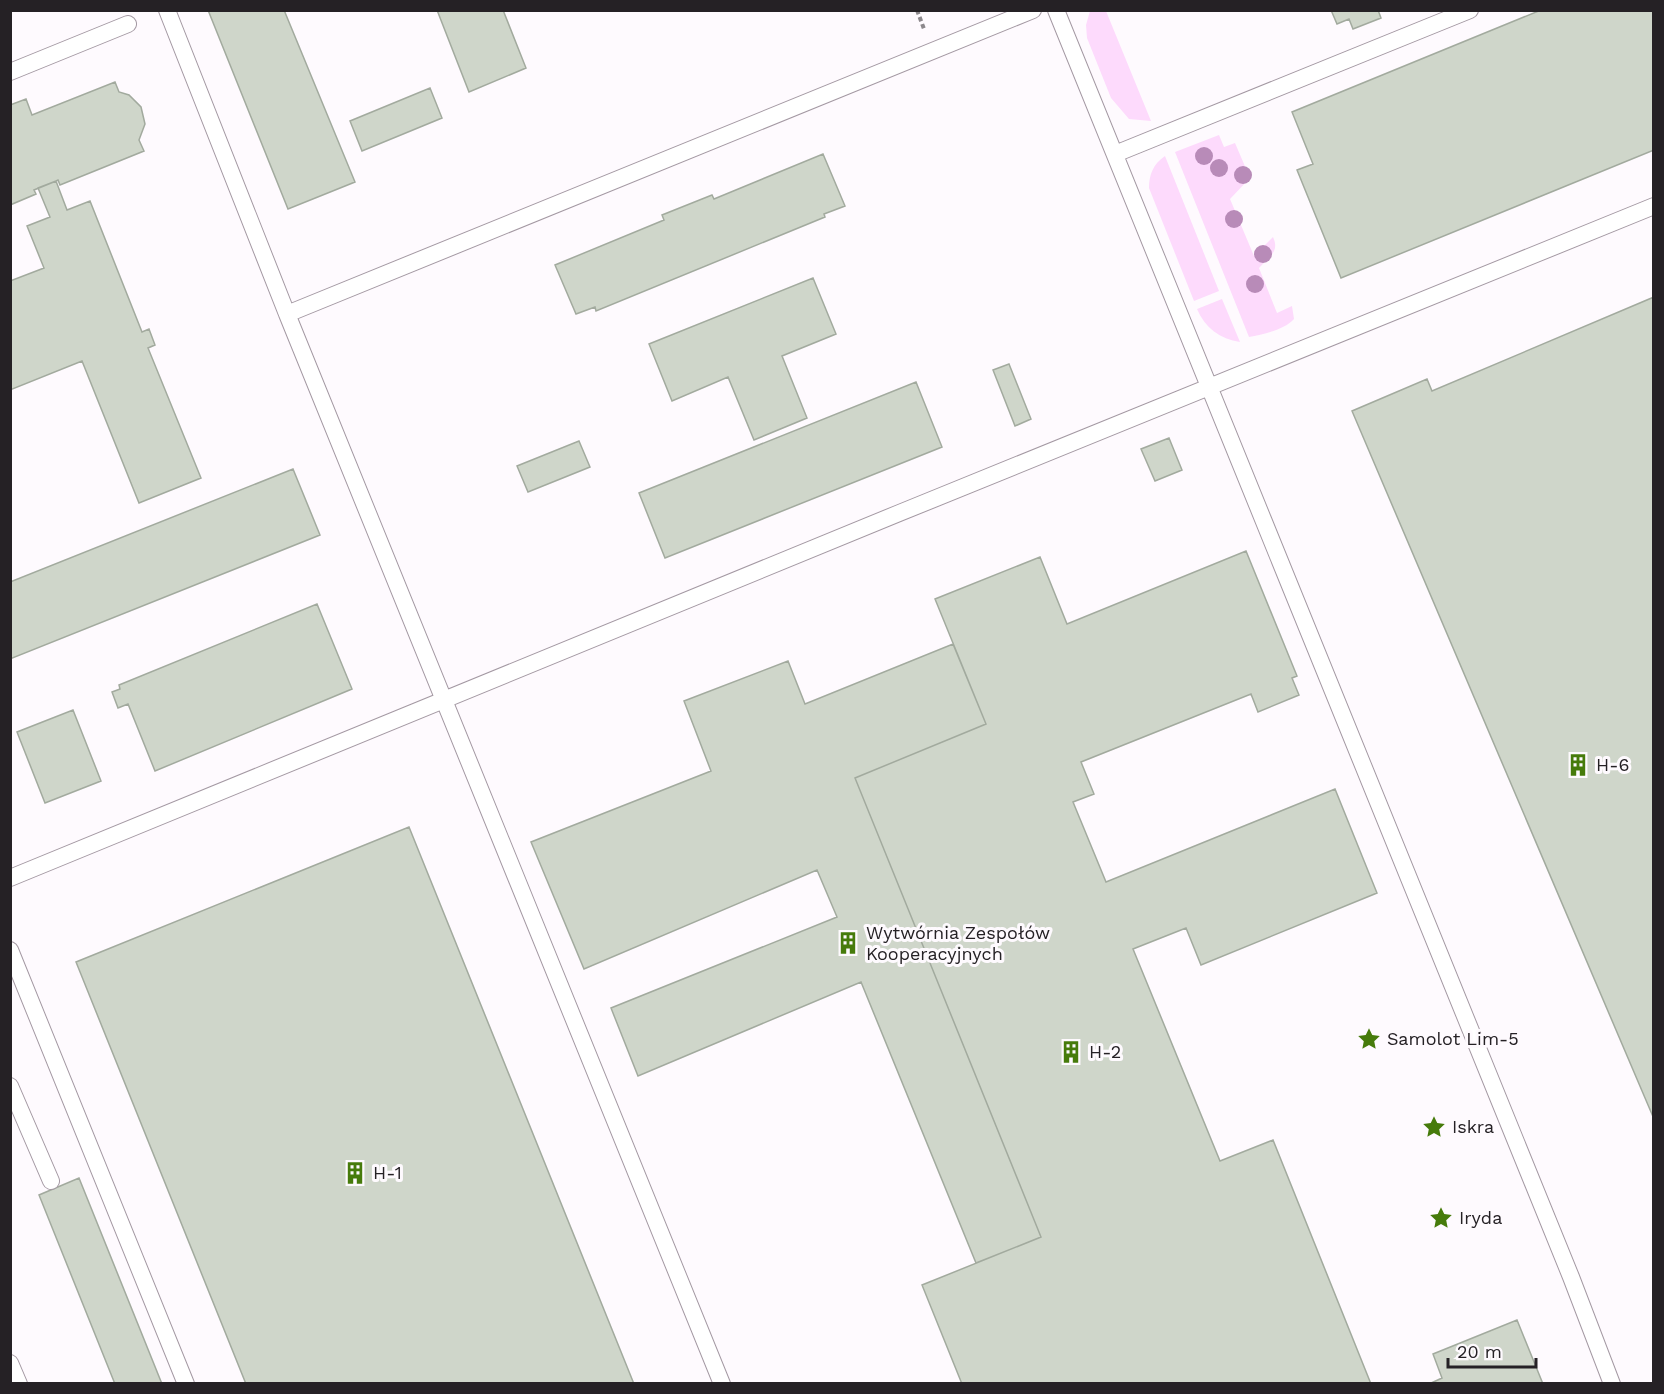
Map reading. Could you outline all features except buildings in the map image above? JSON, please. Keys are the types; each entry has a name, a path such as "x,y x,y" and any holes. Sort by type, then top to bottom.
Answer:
{"lane":[{"path":"167,10 287,315 722,1383"},
{"path":"287,315 1033,10"},
{"path":"1056,10 1612,1383"},
{"path":"1114,154 1470,10"},
{"path":"10,72 128,24"},
{"path":"10,878 445,702 1209,384 1653,206"},
{"path":"10,950 186,1383"},
{"path":"10,1086 51,1181"},
{"path":"10,1363 19,1383"}],"path":[{"path":"917,10 926,34"}],"shaded area":[{"path":"1090,11 1106,11 1151,121 1129,119 1111,98 1087,38 1086,25"},
{"path":"1219,135 1224,147 1235,143 1250,178 1230,199 1254,256 1273,237 1274,250 1259,268 1277,313 1292,306 1294,319 1279,329 1249,337 1175,152"},
{"path":"1165,156 1219,291 1194,301 1149,188 1152,170"},
{"path":"1222,299 1240,342 1214,332 1204,322 1197,309"}],"place":[{"name":"H-6","path":"1578,765"},
{"name":"Wytwórnia Zespołów Kooperacyjnych","path":"848,943"},
{"name":"Samolot Lim-5","path":"1369,1039"},
{"name":"H-2","path":"1071,1052"},
{"name":"Iskra","path":"1434,1127"},
{"name":"H-1","path":"355,1173"},
{"name":"Iryda","path":"1441,1218"}]}
